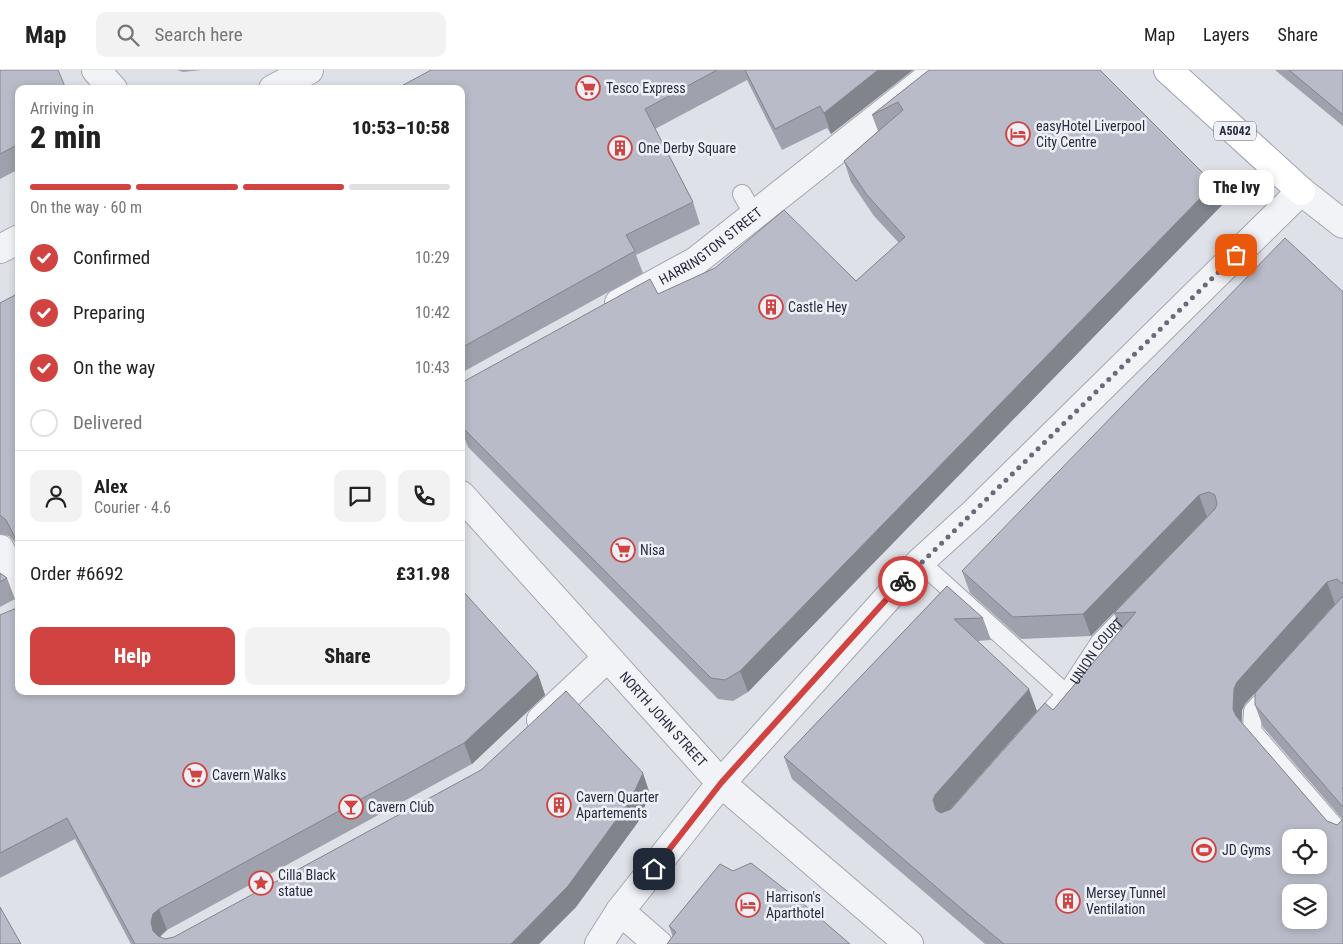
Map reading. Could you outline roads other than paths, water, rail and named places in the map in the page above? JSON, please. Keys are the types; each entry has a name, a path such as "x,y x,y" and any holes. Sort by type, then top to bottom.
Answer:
{"main road":[{"name":"A5042","path":"1168,70 1301,191"}],"street":[{"path":"96,70 109,85"},
{"path":"281,85 310,70"},
{"name":"HARRINGTON STREET","path":"601,314 696,261 748,205 938,70"},
{"path":"599,944 620,911 721,783 920,562 974,513 1301,191"},
{"name":"A5042","path":"1301,191 1343,224"},
{"path":"0,249 15,241"},
{"name":"NORTH JOHN STREET","path":"465,499 721,783 909,944"},
{"path":"0,549 15,577"},
{"path":"523,737 607,658"},
{"path":"620,911 658,944"}],"lane":[{"name":"UNION COURT","path":"920,562 1066,694"},
{"name":"UNION COURT","path":"1028,737 1066,694 1100,642 1147,593"},
{"path":"1279,683 1253,711 1252,732 1343,836"}],"place":[{"name":"Tesco Express","path":"588,88"},
{"name":"easyHotel Liverpool City Centre","path":"1018,134"},
{"name":"One Derby Square","path":"620,148"},
{"name":"The Ivy","path":"1236,255"},
{"name":"Castle Hey","path":"771,307"},
{"name":"Nisa","path":"623,550"},
{"name":"Cavern Walks","path":"195,775"},
{"name":"Cavern Quarter Apartements","path":"559,805"},
{"name":"Cavern Club","path":"351,807"},
{"name":"JD Gyms","path":"1204,850"},
{"name":"Cilla Black statue","path":"261,883"},
{"name":"Mersey Tunnel Ventilation","path":"1068,901"},
{"name":"Harrison's Aparthotel","path":"748,905"}]}
